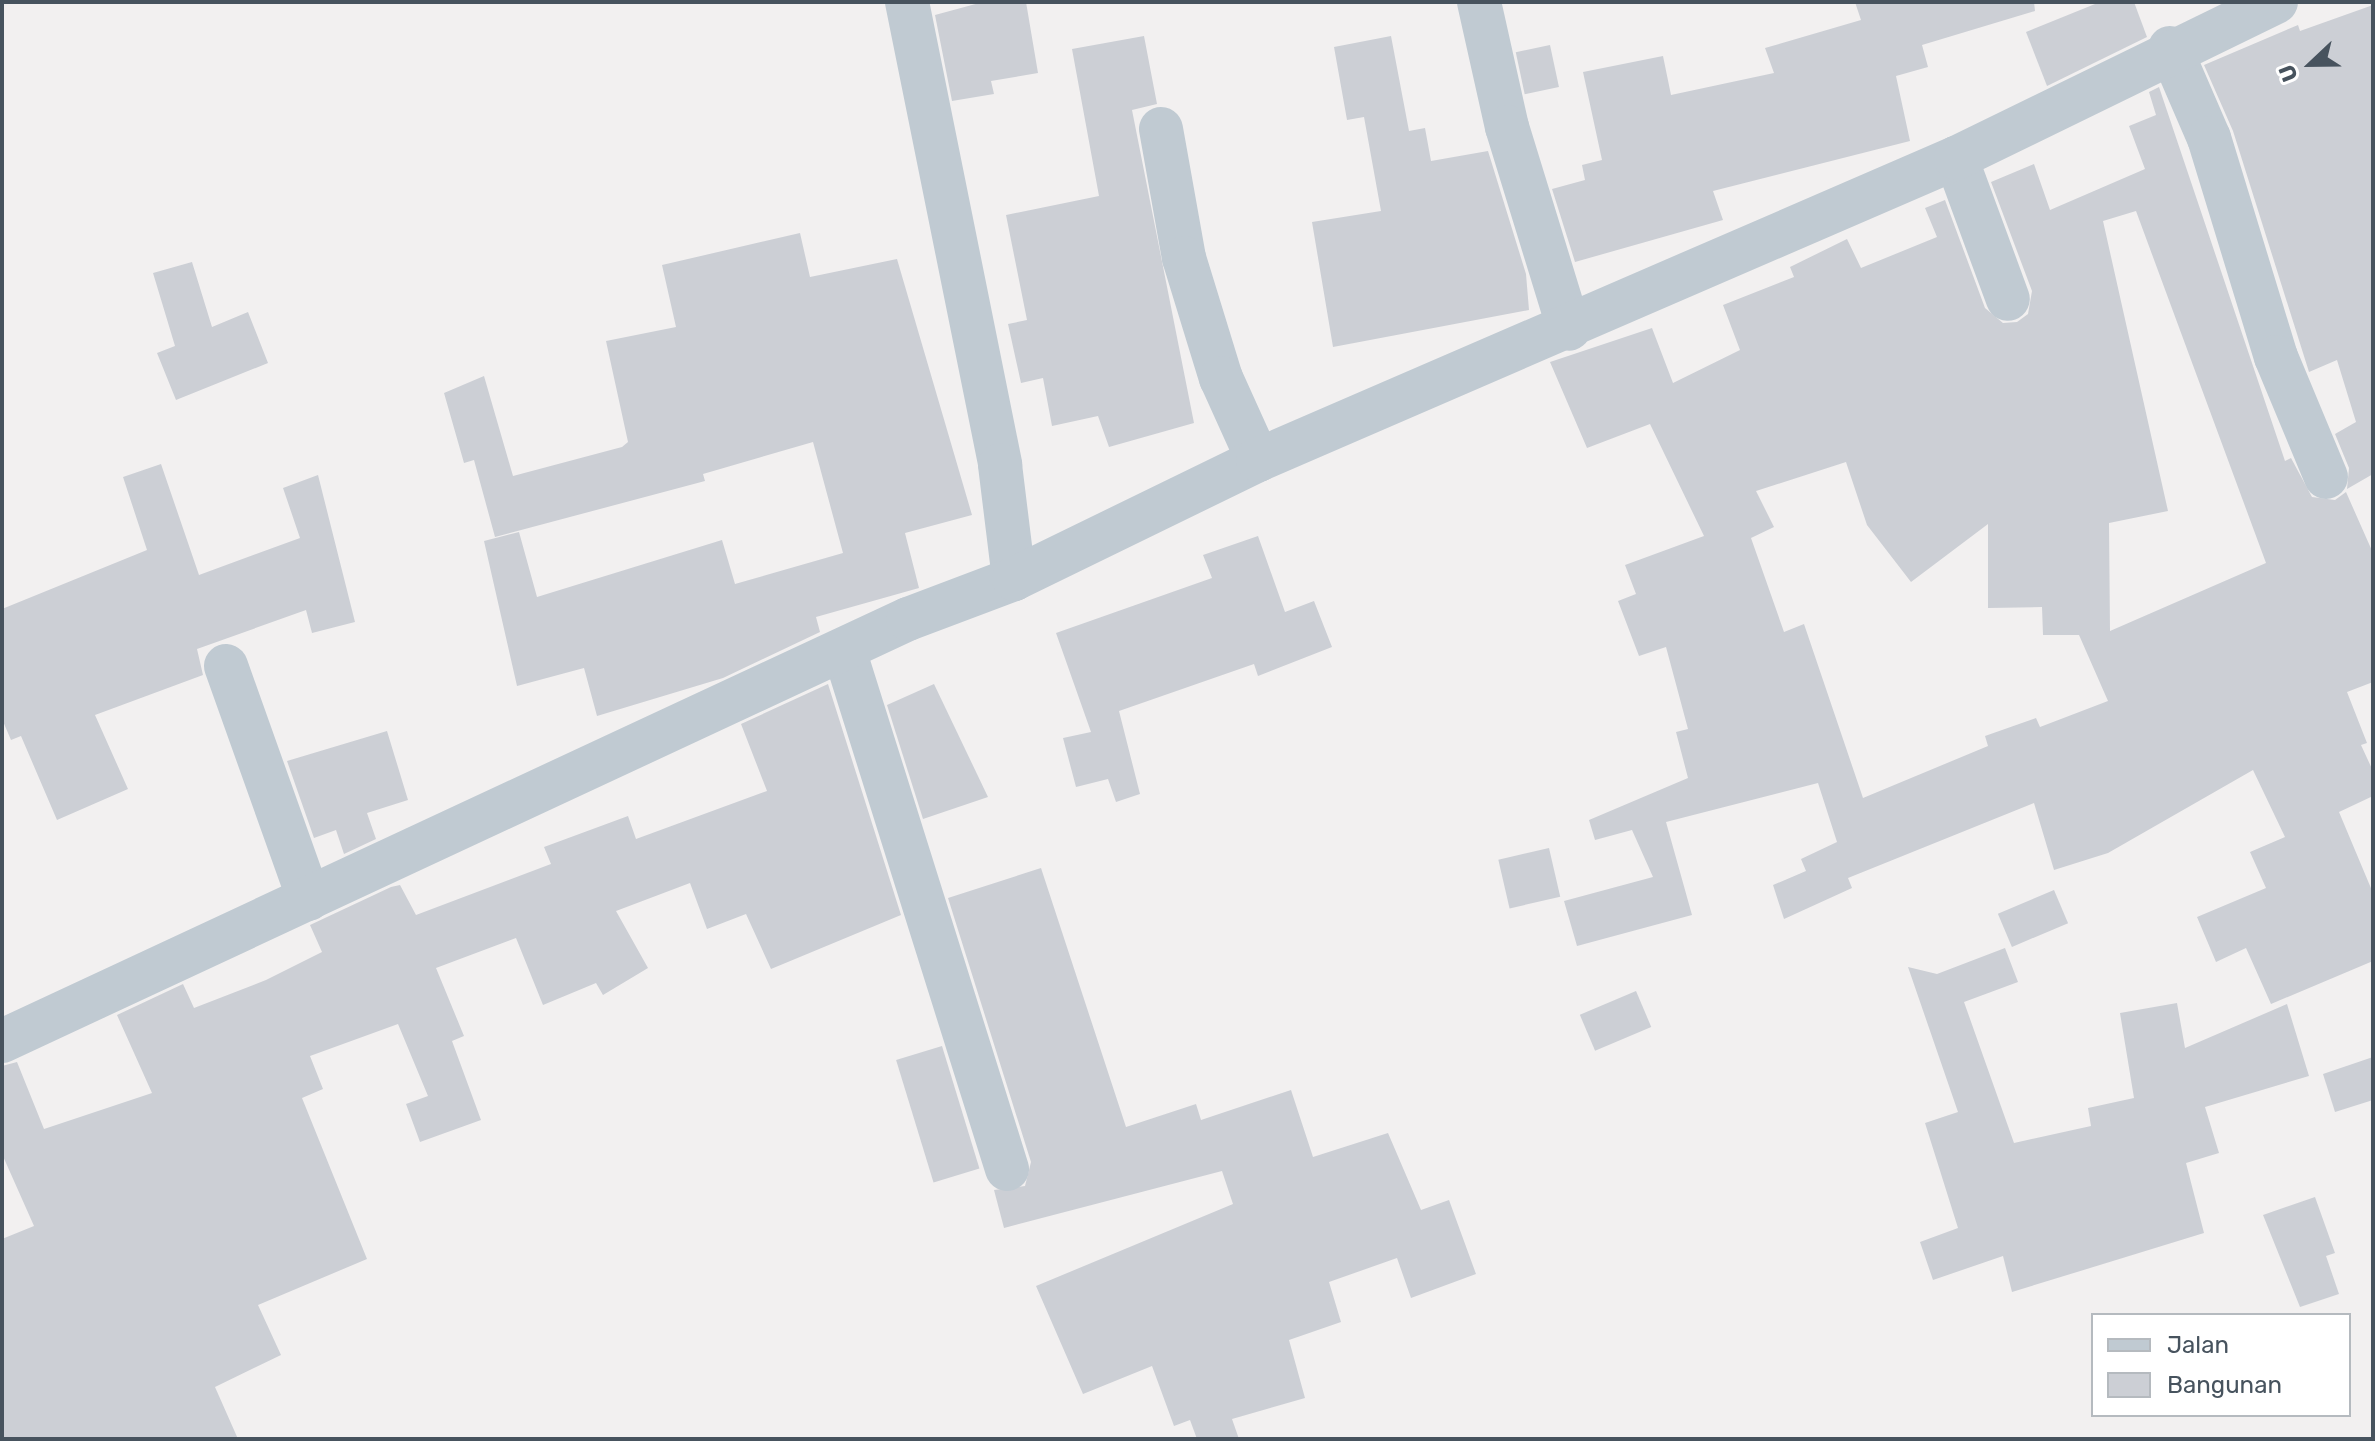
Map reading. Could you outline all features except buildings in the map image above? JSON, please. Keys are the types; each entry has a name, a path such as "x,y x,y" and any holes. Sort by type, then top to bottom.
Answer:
{"street":[{"path":"907,2 1000,465 1014,579"},
{"path":"1479,2 1507,127 1569,329"},
{"path":"2,1041 844,650 1014,579 1258,460 1569,329 1956,158 2170,48 2276,2"},
{"path":"2170,48 2209,138 2271,343 2326,477"},
{"path":"1161,129 1184,258 1221,378 1258,460"},
{"path":"1956,158 2008,299"},
{"path":"844,650 1007,1169"},
{"path":"226,666 309,899"}]}
